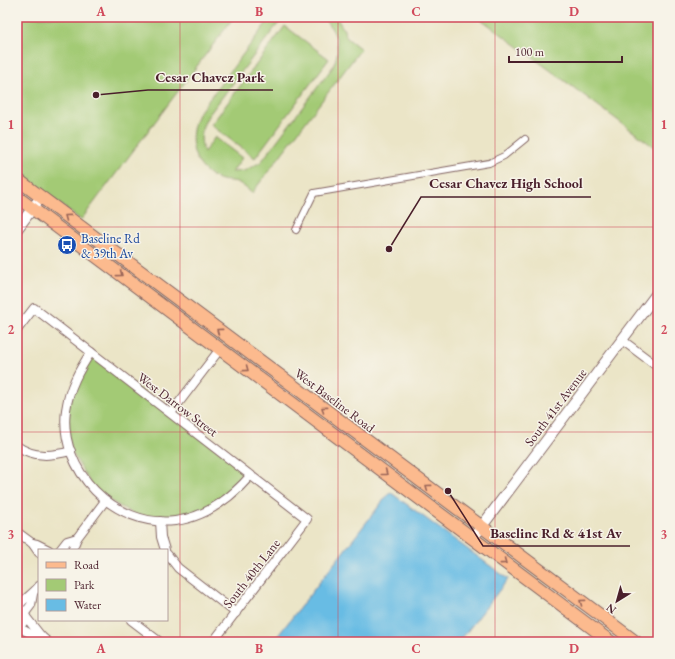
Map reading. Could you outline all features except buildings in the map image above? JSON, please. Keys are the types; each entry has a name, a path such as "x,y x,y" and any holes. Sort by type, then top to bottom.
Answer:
{"main road":[{"name":"West Baseline Road","path":"17,179 636,642"},
{"path":"17,197 611,642"}],"street":[{"path":"296,230 314,193 489,163 504,156 525,139"},
{"path":"17,229 41,197"},
{"name":"South 41st Avenue","path":"473,538 658,292"},
{"name":"West Darrow Street","path":"17,330 34,308 307,519"},
{"path":"622,340 658,367"},
{"path":"171,413 220,349"},
{"path":"91,352 78,372 70,390 66,411 66,432 71,451 86,480 96,493 105,501 124,512 141,518 160,521 175,521 193,517 215,508 237,491 251,475"},
{"path":"17,446 37,455 54,456 71,451"},
{"path":"72,549 77,538 105,501"},
{"name":"South 40th Lane","path":"213,642 307,519"},
{"path":"160,521 161,537 165,549"},
{"path":"17,532 32,543 38,552"},
{"path":"61,549 67,541 77,538"},
{"path":"32,543 47,549"},
{"path":"168,555 178,568 236,612"},
{"path":"38,587 33,594 23,599 17,607 41,636 48,642"},
{"path":"33,594 31,605 25,615 23,623 17,627 31,634 41,636"},
{"path":"132,621 160,642"}],"green space":[{"path":"17,17 234,17 81,220 17,172"},
{"path":"271,17 287,17 277,25 208,116 202,129 201,138 204,152 215,137 242,158 232,172 244,171 261,162 332,68 337,54 337,41 335,34 327,22 321,17 336,17 347,38 361,49 252,193 237,182 221,180 208,173 196,159 192,141 198,114"},
{"path":"478,17 658,17 658,150"},
{"path":"285,26 329,59 255,158 211,125"},
{"path":"91,352 251,475 237,491 193,517 141,518 96,493 71,451 66,411"}],"water":[{"path":"390,492 508,579 459,642 273,642"}],"place":[{"name":"Cesar Chavez Park","path":"96,95"},
{"name":"Baseline Rd & 39th Av","path":"67,245"},
{"name":"Cesar Chavez High School","path":"389,249"},
{"name":"Baseline Rd & 41st Av","path":"448,491"}]}
